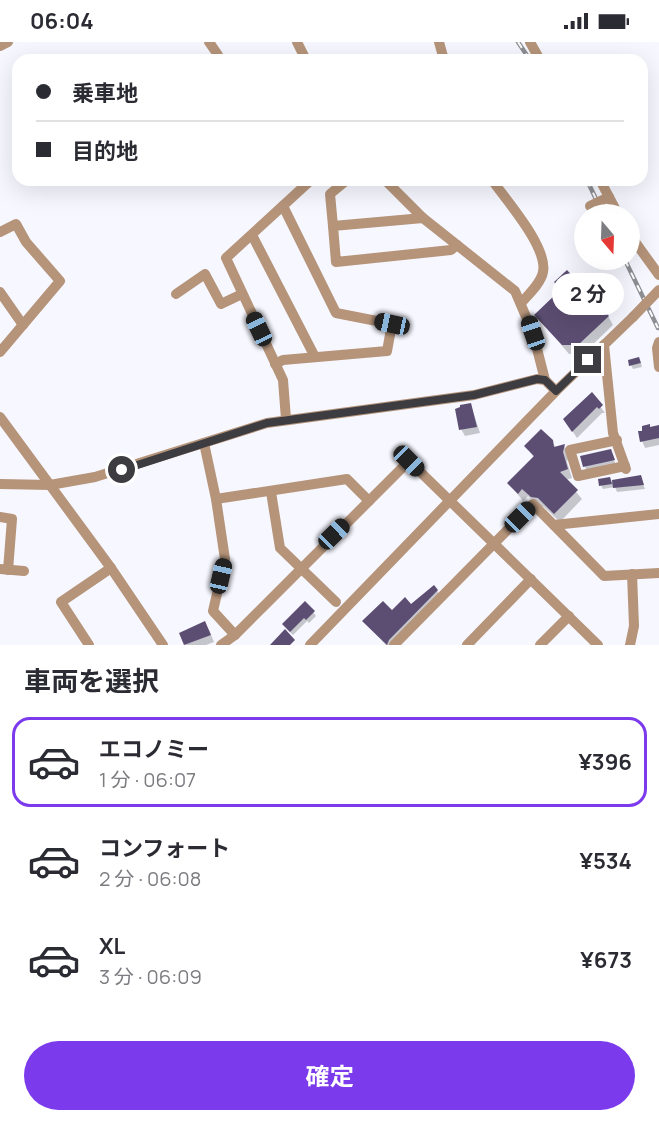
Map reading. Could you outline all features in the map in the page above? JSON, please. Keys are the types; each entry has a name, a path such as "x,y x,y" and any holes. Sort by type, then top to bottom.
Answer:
{"street":[{"path":"0,46 8,42"},
{"path":"286,419 283,380 226,258 305,186"},
{"path":"340,186 330,194 336,262 451,250 457,245"},
{"path":"391,186 423,218 515,291 522,302 545,380 556,391"},
{"path":"496,186 534,240 541,256 544,272 535,288 522,302"},
{"path":"603,186 613,204"},
{"path":"594,204 609,197"},
{"path":"275,364 283,360 387,351 392,324 336,313 283,206"},
{"path":"333,226 423,218"},
{"path":"0,232 16,224 26,242 60,281 0,352"},
{"path":"252,235 315,357"},
{"path":"640,249 659,275"},
{"path":"176,294 205,274 221,304 243,294"},
{"path":"310,645 556,391 659,290"},
{"path":"0,292 23,325"},
{"path":"659,342 657,348 659,367"},
{"path":"604,345 613,433 617,440 626,468 578,476 570,450 617,440"},
{"path":"0,484 50,485 122,470 286,419 474,395 524,381 545,380"},
{"path":"0,417 111,568 163,645"},
{"path":"204,443 216,499 225,559 213,611 235,635"},
{"path":"221,645 235,635 300,567 409,461 598,645"},
{"path":"216,499 347,479 369,501"},
{"path":"271,492 280,548 336,603"},
{"path":"394,645 533,504 604,576 659,573"},
{"path":"554,525 659,514"},
{"path":"0,517 12,519 4,569 24,571"},
{"path":"86,644 61,602 111,568"},
{"path":"630,645 634,626 632,574"},
{"path":"467,645 531,579"},
{"path":"540,645 569,616"}],"building":[{"path":"567,270 609,316 578,345 562,345 534,315 556,294 553,291 558,287 554,282"},
{"path":"639,357 641,363 629,366 628,360"},
{"path":"592,392 603,405 599,409 597,407 572,432 563,419"},
{"path":"471,403 477,427 459,430 455,409 460,405"},
{"path":"650,424 650,427 659,425 659,438 640,442 638,431 642,431 642,426"},
{"path":"541,429 553,440 554,447 565,444 563,452 568,469 560,472 578,490 554,514 538,498 531,497 522,489 518,494 507,483 534,456 524,446"},
{"path":"611,449 615,460 583,467 580,456"},
{"path":"641,475 644,485 613,488 612,480"},
{"path":"610,477 612,484 599,486 598,479"},
{"path":"434,585 438,590 389,640 387,645 362,621 383,601 392,610 405,597 411,604"},
{"path":"305,601 315,611 290,632 282,624"},
{"path":"205,621 211,635 184,645 179,633"},
{"path":"285,629 295,640 290,645 270,645"}],"railway":[{"path":"518,42 526,54"},
{"path":"590,186 598,204"},
{"path":"630,270 658,328"}],"route":[{"path":"122,470 225,436 286,419 474,395 537,379 545,380 556,391 588,360"}]}
